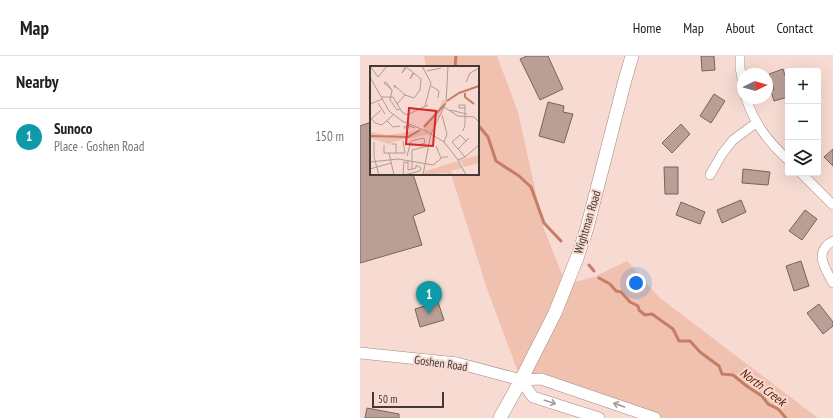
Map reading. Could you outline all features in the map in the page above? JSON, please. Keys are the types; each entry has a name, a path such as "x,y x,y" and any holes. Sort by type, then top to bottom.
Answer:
{"main road":[{"name":"Wightman Road","path":"500,418 521,380 554,313 577,258 587,228 632,56"}],"street":[{"path":"740,56 740,68"},
{"path":"748,104 756,123 772,144 785,157"},
{"path":"710,175 722,154 733,140 756,123"},
{"path":"804,176 833,205"},
{"path":"833,241 824,247 822,260 833,284"},
{"name":"Goshen Road","path":"360,353 457,363 521,380 541,379 655,418"},
{"path":"521,380 533,396 599,418"}],"shaded area":[{"path":"424,56 497,56 518,112 544,229 566,284 594,277 627,261 660,298 818,418 655,418 582,392 521,380 486,286 451,175 479,175 479,66 426,66"}],"building":[{"path":"527,56 548,56 563,89 540,100 520,59"},
{"path":"701,56 714,56 715,70 702,71"},
{"path":"783,69 785,75 785,98 774,101 773,98 773,73"},
{"path":"714,94 725,101 711,123 700,116"},
{"path":"548,102 564,106 563,112 573,114 564,143 539,136"},
{"path":"370,122 370,175 413,175 425,211 413,216 422,245 360,263 360,126"},
{"path":"681,124 690,134 672,153 662,143"},
{"path":"833,149 833,166 824,157"},
{"path":"664,167 678,167 678,194 665,194"},
{"path":"743,169 770,172 768,185 742,183"},
{"path":"741,200 746,212 722,223 717,210"},
{"path":"681,202 705,212 700,224 676,215"},
{"path":"805,210 817,219 802,240 789,231"},
{"path":"801,261 809,286 794,291 786,266"},
{"path":"438,302 444,320 420,327 415,309"},
{"path":"819,304 833,322 833,326 823,334 807,313"},
{"path":"367,408 399,414 399,418 365,418"}],"waterway":[{"name":"North Creek","path":"455,66 456,56"},
{"name":"North Creek","path":"479,126 488,137 496,161 519,176 531,187 544,223 561,241"},
{"name":"North Creek","path":"589,265 594,271"},
{"name":"North Creek","path":"599,278 610,284 616,291 621,292 630,302 638,306 639,310 645,315 652,314 673,329 679,341 690,341 700,352 719,366 722,374 733,375 762,396 768,404 778,409 786,418"}],"place":[{"name":"Sunoco","path":"429,314"}]}
